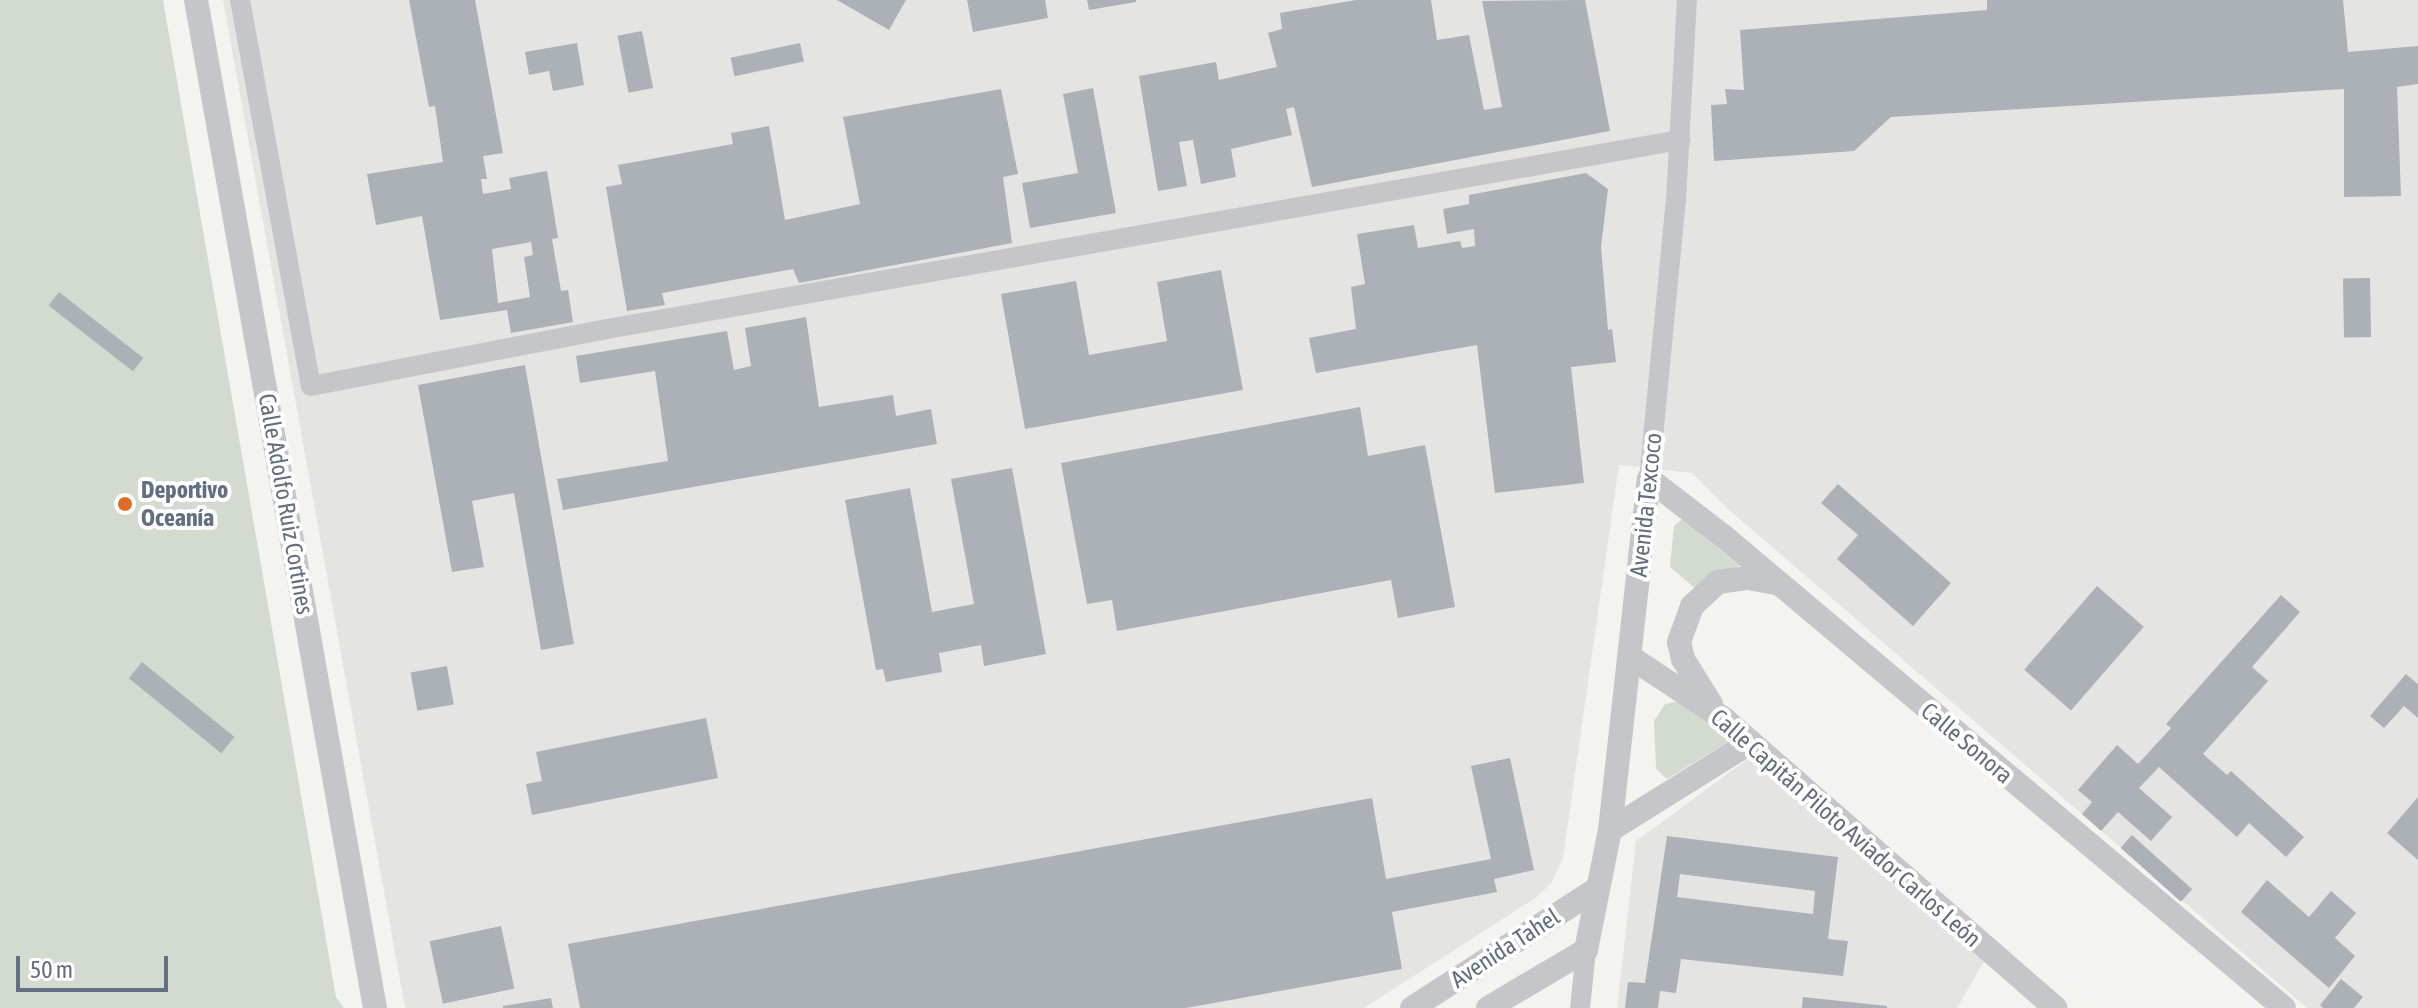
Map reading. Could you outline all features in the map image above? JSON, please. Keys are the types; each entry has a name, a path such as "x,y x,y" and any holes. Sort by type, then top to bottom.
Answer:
{"street":[{"name":"Calle Adolfo Ruiz Cortines","path":"196,0 375,1008"},
{"path":"240,0 311,386 623,326 1680,140"},
{"name":"Avenida Texcoco","path":"1580,1008 1586,950 1610,830 1649,479 1680,140 1687,0"},
{"name":"Calle Sonora","path":"1649,479 1778,583 2284,1008"},
{"path":"1723,718 1703,694 1683,659 1679,642 1682,626 1692,606 1718,582 1748,578 1778,583"},
{"name":"Calle Capitán Piloto Aviador Carlos León","path":"1630,657 1723,718 2055,1008"},
{"path":"1610,830 1751,742"},
{"name":"Avenida Tahel","path":"1412,1008 1598,888"},
{"name":"Avenida Tahel","path":"1488,1008 1586,950"}],"shaded area":[{"name":"Deportivo Oceanía","path":"0,0 163,0 336,997 344,1008 0,1008"},
{"path":"223,0 2418,0 2418,1008 2307,1008 1728,509 1692,473 1619,465 1563,858 1552,882 1537,897 1364,1008 405,1008"},
{"path":"1683,518 1739,566 1697,590 1670,567 1674,526"},
{"path":"1685,703 1731,740 1667,779 1656,769 1654,721 1665,704"},
{"path":"1749,758 1985,960 1957,1008 1617,1008 1636,841"}],"building":[{"path":"409,0 475,0 503,153 483,156 487,179 481,179 483,194 511,189 509,178 547,171 558,238 552,239 561,291 568,290 573,322 511,333 507,310 440,320 422,216 376,225 367,174 443,162 435,106 429,107","holes":["531,242 533,255 524,257 530,297 498,303 492,249"]},
{"path":"837,0 906,0 889,30"},
{"path":"967,0 1045,0 1048,18 973,32"},
{"path":"1087,0 1136,0 1136,2 1089,10"},
{"path":"1356,0 1431,0 1437,40 1469,35 1484,110 1502,107 1482,1 1585,0 1610,131 1312,187 1294,107 1286,109 1292,135 1231,149 1236,177 1201,184 1193,140 1179,142 1187,186 1158,191 1139,76 1216,62 1219,80 1277,67 1268,33 1282,29 1280,13"},
{"path":"1987,0 2343,0 2348,52 2418,46 2418,84 2397,87 2401,196 2344,197 2344,89 1891,117 1854,151 1714,161 1711,105 1727,104 1725,89 1744,90 1740,30 1987,10"},
{"path":"642,31 653,88 629,93 617,36"},
{"path":"577,43 584,85 553,91 549,71 529,75 525,52"},
{"path":"800,43 804,62 735,76 731,58"},
{"path":"1093,88 1116,213 1030,228 1022,183 1078,173 1063,94"},
{"path":"1001,89 1018,174 1003,177 1012,243 799,283 793,269 662,293 665,305 627,311 606,187 622,184 618,165 733,144 731,133 769,126 785,220 860,204 843,117"},
{"path":"1586,173 1608,189 1601,247 1608,330 1612,329 1616,362 1571,367 1584,483 1495,493 1477,345 1316,373 1309,338 1356,329 1351,287 1365,284 1357,234 1414,225 1418,248 1460,241 1462,248 1475,246 1474,229 1447,234 1443,209 1469,204 1469,195"},
{"path":"1221,270 1243,390 1025,429 1001,294 1076,281 1089,355 1167,341 1157,282"},
{"path":"2343,278 2370,278 2371,337 2344,337"},
{"path":"59,292 143,358 133,371 49,305"},
{"path":"806,317 819,407 893,395 896,416 931,409 937,444 563,510 557,479 668,461 655,371 580,383 576,356 727,331 734,370 751,366 745,328"},
{"path":"525,365 574,644 541,650 514,493 472,501 484,567 452,572 418,385"},
{"path":"1360,407 1368,456 1425,445 1455,607 1398,618 1391,580 1117,631 1112,600 1087,604 1061,463"},
{"path":"1012,468 1046,654 984,666 981,645 939,653 942,672 886,682 883,669 876,670 845,500 910,488 932,612 974,604 951,479"},
{"path":"1838,484 1951,583 1913,626 1837,559 1858,535 1821,503"},
{"path":"2097,586 2144,627 2071,710 2024,670"},
{"path":"2281,595 2300,612 2252,667 2268,681 2203,754 2227,775 2231,771 2304,837 2286,857 2249,823 2237,837 2159,767 2139,788 2172,817 2151,841 2118,812 2101,831 2082,814 2092,802 2078,790 2117,745 2138,764 2171,728 2166,724"},
{"path":"142,662 234,737 221,753 129,678"},
{"path":"447,666 454,704 417,711 411,672"},
{"path":"2406,674 2418,684 2418,718 2404,706 2384,728 2370,716"},
{"path":"706,718 718,778 532,815 526,784 542,781 536,752"},
{"path":"1510,758 1534,870 1494,879 1497,892 1392,912 1402,969 1186,1008 580,1008 568,944 1372,798 1386,879 1491,859 1471,766"},
{"path":"2418,797 2418,860 2387,833"},
{"path":"2132,835 2192,889 2181,902 2121,848"},
{"path":"1667,836 1838,857 1828,939 1848,941 1843,976 1681,959 1676,993 1660,991 1658,1008 1625,1008 1628,982 1645,983","holes":["1680,874 1815,891 1813,914 1677,897"]},
{"path":"2267,880 2309,917 2331,891 2356,913 2335,938 2355,956 2329,988 2241,912"},
{"path":"501,926 514,989 443,1004 430,941"},
{"path":"2341,979 2363,997 2354,1008 2323,1008 2320,1005"},
{"path":"1803,997 1887,1006 1887,1008 1802,1008"},
{"path":"551,998 553,1008 503,1008 503,1006"}],"place":[{"name":"Deportivo Oceanía","path":"125,504"}]}
